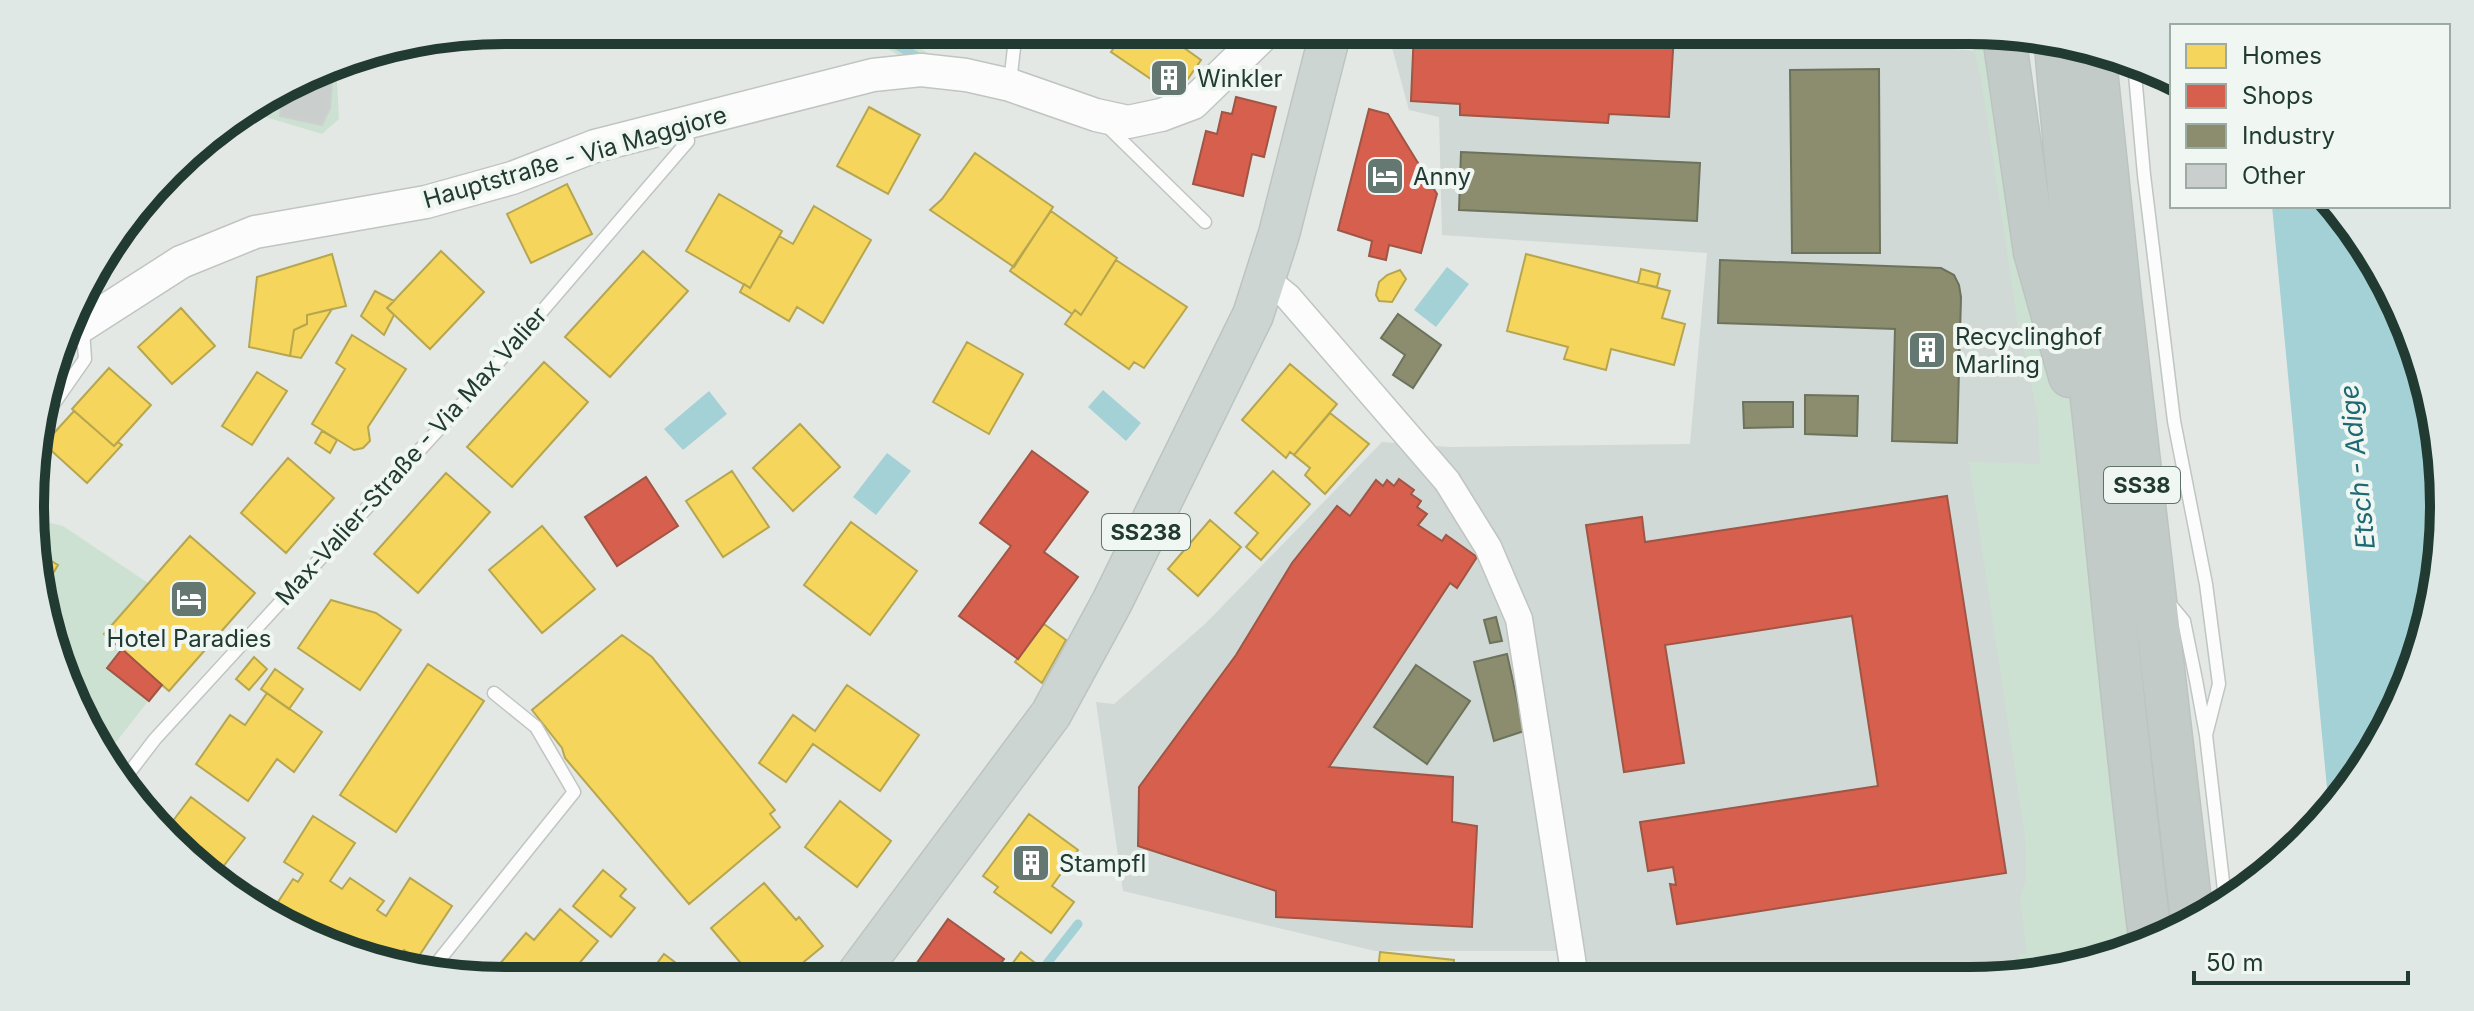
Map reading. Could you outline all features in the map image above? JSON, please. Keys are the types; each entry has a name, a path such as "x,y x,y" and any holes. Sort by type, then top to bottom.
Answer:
{"highway":[{"path":"2005,46 2035,252 2048,306 2100,472"},
{"name":"SS38","path":"2057,53 2065,166 2149,930"},
{"name":"SS38","path":"2095,62 2109,207 2191,909"}],"main road":[{"name":"SS238","path":"863,967 1051,714 1112,602 1238,347 1266,279 1327,44"}],"street":[{"name":"Hauptstraße - Via Maggiore","path":"80,327 181,262 255,232 426,202 512,178 595,146 873,75 921,70 966,75 1010,85 1096,115 1128,122 1161,115 1193,103 1254,44"},
{"path":"1266,279 1288,297 1447,481 1488,547 1519,619 1573,967"}],"lane":[{"path":"1010,85 1014,44"},
{"path":"2135,75 2174,421 2206,584 2219,684 2206,735"},
{"path":"1096,115 1205,222"},
{"name":"Max-Valier-Straße - Via Max Valier","path":"129,772 158,735 471,394 688,141 684,123"},
{"path":"57,399 85,359 78,332"},
{"path":"2154,585 2184,621 2206,735 2224,890"},
{"path":"438,962 574,792 536,727 494,693"}],"shaded area":[{"path":"1355,44 1885,44 2007,53 2149,930 2117,943 2059,958 1999,966 1563,967 1559,951 1375,951 1123,891 1096,702 1114,704 1205,624 1382,442 1450,447 1690,444 1707,253 1442,235 1439,117 1409,110 1392,48"}],"green space":[{"path":"881,44 912,44 966,75 921,70"},
{"path":"1973,44 2006,46 2100,472 2149,930 2088,951 2018,964 2019,954 2027,954 2020,900 2026,878 2026,843 1969,462 2040,464 2038,416 2017,319 1981,78"},
{"path":"337,76 339,119 322,134 260,115"},
{"path":"45,522 63,526 148,583 104,633 122,649 149,700 113,747 92,710 68,654 50,579 58,565 47,559"}],"water":[{"name":"Etsch - Adige","path":"2272,208 2321,208 2368,275 2406,357 2421,415 2429,475 2426,566 2406,654 2368,736 2328,795"},
{"path":"1447,267 1469,284 1436,327 1414,310"},
{"path":"1103,390 1141,423 1126,441 1088,407"},
{"path":"709,391 727,414 683,450 664,429"},
{"path":"887,453 911,471 876,515 853,497"}],"building: Homes":[{"name":"Winkler","path":"1116,44 1179,44 1201,60 1176,96 1111,52"},
{"path":"869,107 920,135 888,194 837,166"},
{"path":"975,153 1053,207 1014,267 930,210 942,199"},
{"path":"567,184 592,234 531,263 507,214"},
{"path":"719,194 782,231 750,288 686,251"},
{"path":"814,206 871,240 823,323 797,307 789,321 740,292 744,284 750,288 779,236 793,244"},
{"path":"1051,211 1117,258 1081,315 1075,310 1072,314 1010,271"},
{"path":"441,251 484,292 430,349 387,308"},
{"path":"643,251 688,291 610,377 565,337"},
{"path":"332,254 346,306 307,315 307,324 294,330 290,356 249,347 257,277"},
{"path":"1526,254 1670,291 1662,318 1685,324 1674,365 1611,349 1606,370 1564,359 1568,347 1507,331"},
{"path":"1116,260 1187,307 1144,368 1134,362 1129,369 1065,324 1075,310 1081,315"},
{"path":"1641,269 1660,274 1657,287 1638,283"},
{"path":"1400,270 1406,279 1392,302 1379,301 1376,295 1379,282"},
{"path":"375,291 394,301 387,308 394,315 384,335 361,316"},
{"path":"181,308 215,346 172,384 138,347"},
{"path":"332,309 301,358 290,356 294,330 307,324 307,315"},
{"path":"352,335 406,369 368,427 370,441 363,448 354,450 312,424 345,369 336,363"},
{"path":"967,342 1023,374 989,434 933,402"},
{"path":"544,362 588,402 512,487 467,447"},
{"path":"1290,364 1337,404 1294,455 1290,452 1286,458 1242,420"},
{"path":"109,368 151,405 114,446 72,409"},
{"path":"257,372 287,391 252,445 222,426"},
{"path":"74,411 114,446 118,442 122,445 87,483 48,447 49,438"},
{"path":"1330,413 1369,444 1325,494 1305,475 1310,468 1294,455"},
{"path":"800,424 840,467 793,511 753,468"},
{"path":"322,431 337,440 330,453 315,443"},
{"path":"288,458 334,498 286,553 241,513"},
{"path":"732,471 769,527 723,557 686,501"},
{"path":"1273,471 1310,504 1261,560 1246,547 1258,533 1235,513"},
{"path":"446,473 490,512 418,593 374,554"},
{"path":"1210,520 1241,547 1198,596 1168,569"},
{"path":"851,522 917,571 870,635 804,585"},
{"path":"542,526 595,589 542,633 489,570"},
{"path":"190,536 255,593 169,691 104,634"},
{"path":"47,559 58,565 50,578"},
{"path":"331,600 376,613 401,630 360,690 298,648"},
{"path":"1044,624 1066,640 1042,683 1015,662"},
{"path":"622,635 652,657 775,810 770,814 780,827 689,904 565,758 562,748 532,710"},
{"path":"254,657 267,669 249,690 236,679"},
{"path":"428,664 484,701 396,832 340,795"},
{"path":"275,669 303,689 289,709 261,689"},
{"path":"847,685 919,735 880,791 813,744 786,782 759,763 793,715 815,731"},
{"path":"267,693 322,732 294,772 277,759 248,801 196,764 230,715 245,725"},
{"path":"191,797 245,838 221,869 171,823"},
{"path":"840,801 891,841 857,887 805,847"},
{"name":"Stampfl","path":"1029,814 1078,850 1052,886 1074,902 1051,933 994,892 998,887 983,876"},
{"path":"313,816 355,843 330,881 342,889 350,878 384,901 377,910 386,916 410,878 452,906 417,958 404,950 401,955 386,951 329,932 276,905 293,879 298,882 303,874 284,862"},
{"path":"603,870 626,889 620,896 635,908 611,937 573,906"},
{"path":"764,883 823,946 798,967 744,967 711,928"},
{"path":"560,909 598,941 576,967 498,966 526,933 534,940"},
{"path":"1021,952 1039,966 1038,967 1010,967"},
{"path":"1380,952 1454,960 1453,967 1378,967"},
{"path":"664,954 682,967 654,967"}],"building: Shops":[{"path":"1413,44 1673,44 1669,117 1609,114 1608,123 1460,115 1460,104 1411,101"},
{"path":"1236,97 1276,107 1264,157 1252,154 1243,196 1193,184 1206,131 1217,134 1222,112 1232,114"},
{"path":"1369,109 1388,114 1437,194 1421,253 1389,245 1386,260 1369,256 1372,241 1338,230"},
{"path":"1032,451 1088,492 1044,552 1078,577 1018,659 959,616 1011,546 980,523"},
{"path":"646,477 678,526 617,566 585,517"},
{"path":"1399,479 1414,490 1411,494 1421,501 1417,507 1427,514 1418,525 1442,541 1446,535 1477,557 1457,588 1450,583 1329,767 1453,777 1452,822 1477,826 1472,927 1276,917 1276,891 1138,846 1139,787 1236,655 1292,563 1337,506 1350,516 1376,480 1383,486 1387,480 1394,486"},
{"path":"1947,496 2006,873 1677,924 1670,884 1676,885 1673,867 1648,871 1640,822 1878,786 1852,616 1665,645 1684,763 1624,772 1586,525 1642,517 1645,542"},
{"path":"122,649 162,685 149,701 107,668"},
{"path":"948,919 1004,959 998,967 914,967"}],"building: Industry":[{"path":"1879,69 1880,253 1792,253 1790,70"},
{"path":"1461,152 1700,163 1697,221 1459,210"},
{"name":"Recyclinghof Marling","path":"1720,260 1941,268 1954,275 1961,297 1957,443 1892,441 1895,329 1718,323"},
{"path":"1398,314 1441,345 1413,388 1393,375 1405,355 1381,338"},
{"path":"1805,395 1858,396 1857,436 1805,434"},
{"path":"1743,402 1793,402 1793,427 1744,428"},
{"path":"1496,617 1502,641 1490,643 1484,620"},
{"path":"1507,654 1524,731 1494,741 1474,662"},
{"path":"1416,665 1470,701 1427,764 1374,727"}],"building: Other":[{"path":"332,78 330,108 322,125 280,116 281,103"}],"waterway":[{"path":"895,44 916,56"},
{"path":"1044,967 1078,924"}],"place":[{"name":"Winkler","path":"1169,78"},
{"name":"Anny","path":"1385,176"},
{"name":"Recyclinghof Marling","path":"1927,350"},
{"name":"Hotel Paradies","path":"189,599"},
{"name":"Stampfl","path":"1031,863"}]}
